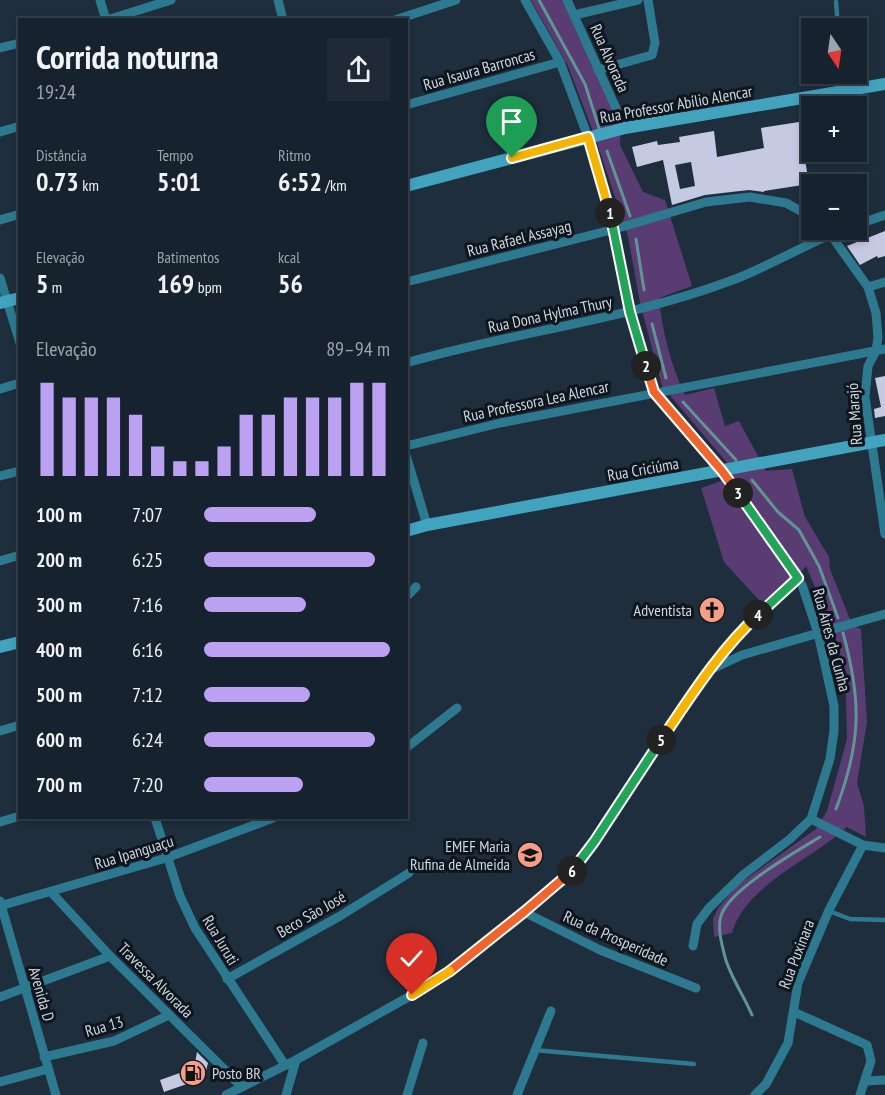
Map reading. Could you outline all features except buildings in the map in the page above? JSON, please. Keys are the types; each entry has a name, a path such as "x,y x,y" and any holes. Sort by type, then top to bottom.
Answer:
{"street":[{"path":"100,0 105,18"},
{"path":"112,18 171,0"},
{"path":"278,0 282,18"},
{"path":"401,18 456,0"},
{"name":"Rua Aires da Cunha","path":"525,0 560,62 588,137 615,229 630,312 654,392 722,471 798,578 812,608 834,706 834,731 830,759 811,819 790,839 743,875 709,908 697,924 693,946"},
{"name":"Rua Alvorada","path":"567,0 625,128"},
{"path":"574,15 638,0"},
{"path":"598,70 648,57 654,51 648,0"},
{"path":"0,48 18,44"},
{"name":"Rua Isaura Barroncas","path":"408,104 560,62"},
{"name":"Rua Professor Abílio Alencar","path":"408,185 625,128 885,84"},
{"path":"0,132 18,127"},
{"name":"Rua Rafael Assayag","path":"408,281 615,229 706,202 750,197 786,203 801,211"},
{"path":"0,220 18,215"},
{"path":"867,221 885,215"},
{"name":"Rua Dona Hylma Thury","path":"408,363 535,331 630,312 732,281 813,240"},
{"name":"Rua Marajó","path":"835,240 868,287 876,313 881,350 868,366 865,383 870,443 884,529"},
{"path":"0,278 3,302 18,338"},
{"path":"868,287 885,282"},
{"path":"3,302 18,298"},
{"name":"Rua Professora Lea Alencar","path":"408,446 500,423 881,350"},
{"path":"0,389 18,384"},
{"name":"Rua Criciúma","path":"408,530 885,440"},
{"path":"408,462 427,525"},
{"path":"0,476 18,472"},
{"path":"0,561 18,556"},
{"path":"226,1095 296,1060 421,989 458,965 568,876 738,633 798,578"},
{"path":"408,595 416,588"},
{"path":"710,670 742,655 885,614"},
{"path":"0,647 18,642"},
{"path":"408,746 457,708"},
{"path":"0,730 18,726"},
{"path":"0,822 18,817"},
{"name":"Rua Juruti","path":"155,819 180,897 195,928 285,1065"},
{"name":"Rua Ipanguaçu","path":"0,904 52,893 166,858 270,819"},
{"path":"811,819 862,845 885,848"},
{"name":"Rua Puxinara","path":"755,1095 766,1084 788,1043 795,1012 798,983 829,910 862,845"},
{"name":"Beco São José","path":"227,979 340,916 409,873"},
{"name":"Travessa Alvorada","path":"52,893 110,956 242,1087"},
{"name":"Avenida D","path":"0,904 56,1095"},
{"name":"Rua da Prosperidade","path":"524,912 600,950 696,988"},
{"path":"0,997 110,956"},
{"path":"517,1095 550,1011"},
{"path":"795,1012 867,1045 872,1056 860,1095"},
{"name":"Rua 13","path":"44,1057 114,1041 169,1015"},
{"path":"406,1095 423,1043"},
{"path":"286,1095 296,1060"},
{"path":"0,1082 48,1069"},
{"path":"865,1081 885,1080"}],"lane":[{"path":"836,3 837,18"},
{"path":"842,84 842,92"},
{"path":"829,910 850,919 885,920"},
{"path":"534,1050 694,1064"}],"shaded area":[{"path":"531,0 565,0 621,123 620,145 643,192 665,200 692,286 659,298 668,348 685,395 714,388 725,426 739,421 766,471 792,469 805,517 829,557 830,569 849,617 856,627 861,629 867,722 857,783 864,806 866,837 847,827 765,887 739,916 732,933 714,937 713,919 718,908 739,884 816,829 827,811 847,739 846,697 835,635 806,566 769,611 724,562 701,488 721,481 728,464 662,386 640,303 628,236 594,134 568,66"}],"waterway":[{"path":"539,0 585,84 599,128"},
{"path":"607,151 630,216"},
{"path":"636,239 644,290"},
{"path":"652,324 666,378"},
{"path":"683,402 736,460"},
{"path":"752,480 778,512 799,530 819,566 838,618"},
{"path":"836,809 850,763 856,722 853,680 843,633"},
{"path":"752,1015 725,957 721,942 721,916 726,906 749,883 820,837"}],"place":[{"name":"Adventista","path":"712,610"},
{"name":"EMEF Maria Rufina de Almeida","path":"530,855"},
{"name":"Posto BR","path":"193,1073"}],"route":[{"path":"412,995 458,965 568,876 594,842 701,680 738,633 798,578 722,471 654,392 630,312 615,229 588,137 512,158"}]}
